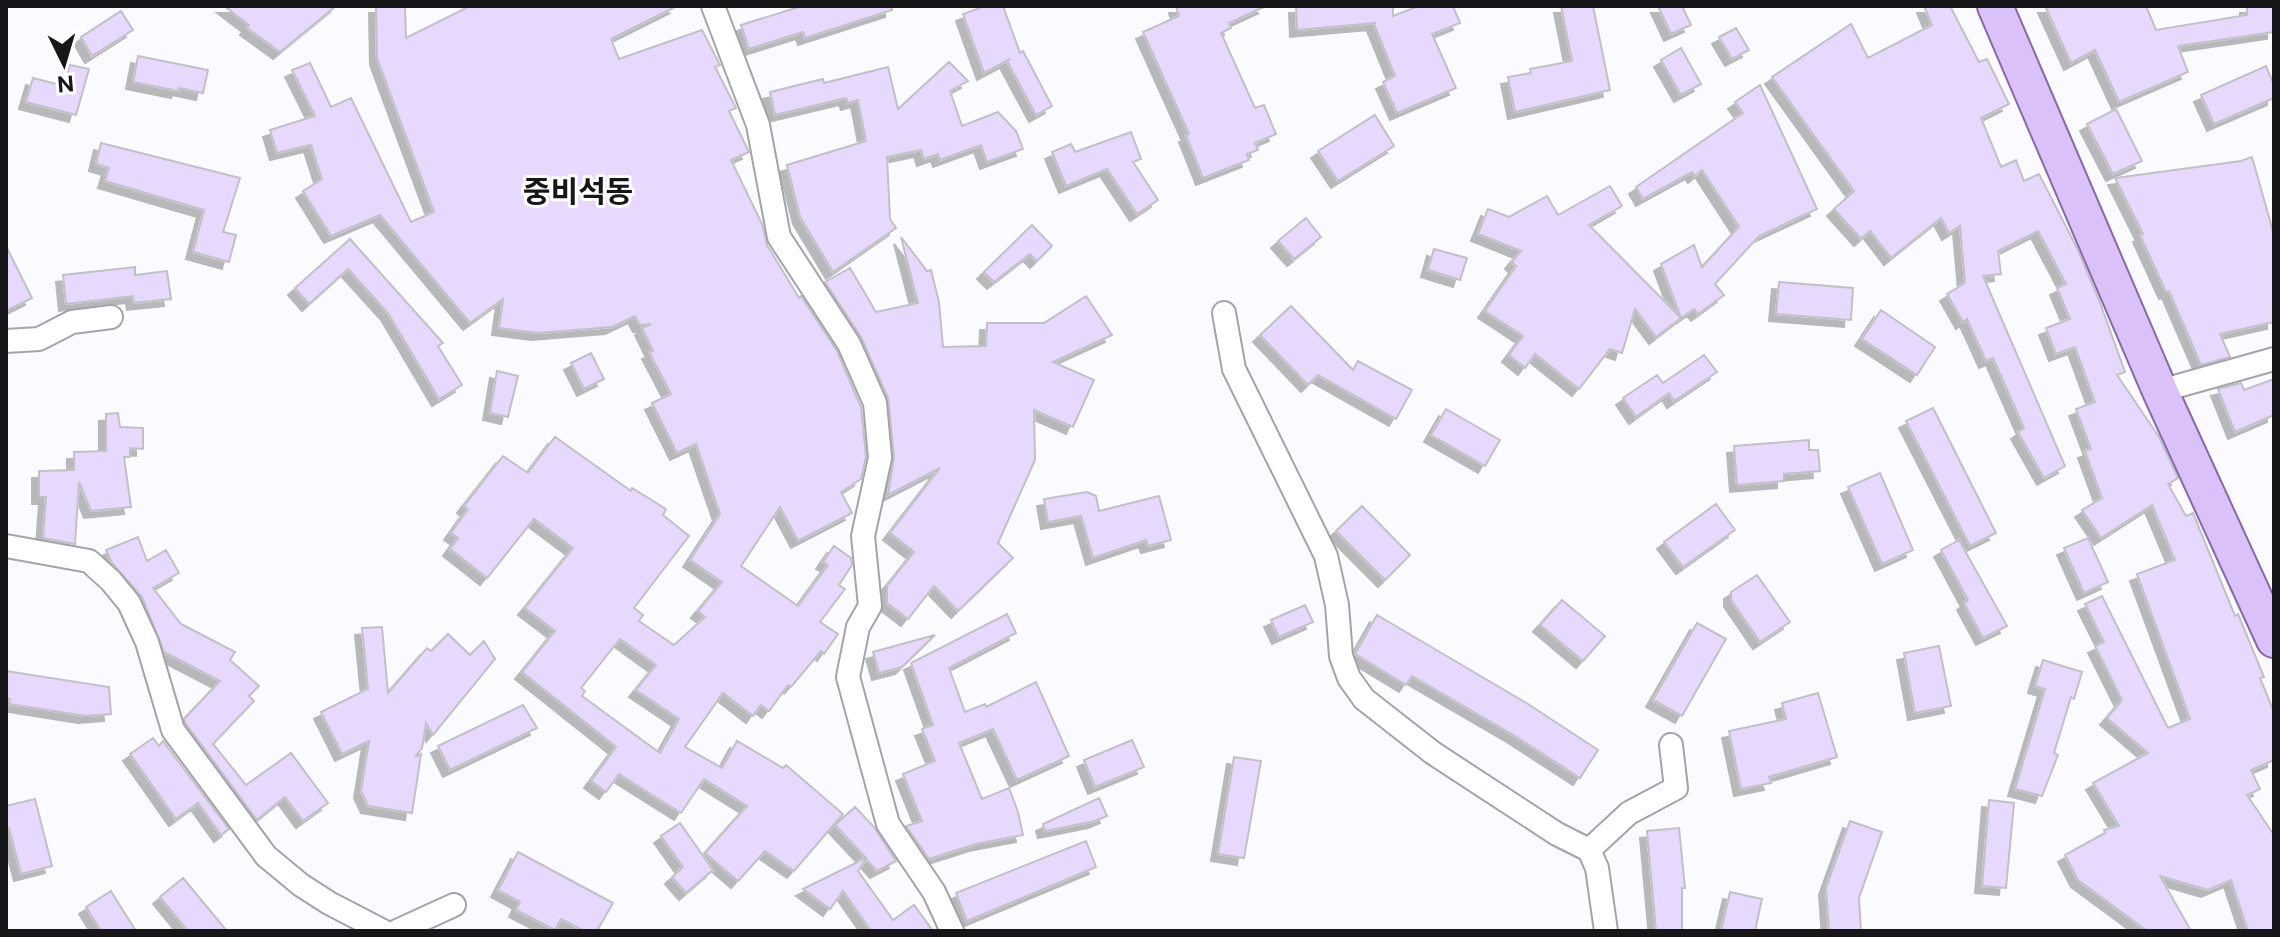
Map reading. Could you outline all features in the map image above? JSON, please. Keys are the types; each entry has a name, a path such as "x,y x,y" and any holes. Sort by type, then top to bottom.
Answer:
{"main road":[{"path":"1995,6 2160,391 2274,640"}],"street":[{"path":"713,6 758,125 779,237 849,344 875,403 880,458 863,536 870,606 858,627 848,677 888,824 934,892 952,931"},
{"path":"1224,313 1234,369 1326,556 1337,605 1341,656 1349,678 1364,699 1433,753 1557,834 1589,850 1597,868 1606,931"},
{"path":"6,341 39,339 72,322 111,317"},
{"path":"2160,391 2274,359"},
{"path":"6,546 89,561 111,581 129,603 147,642 173,730 266,856 329,903 383,931"},
{"path":"1589,850 1629,813 1676,788 1671,745"},
{"path":"397,931 454,905"}],"building":[{"path":"224,6 336,6 280,52 247,28 249,25"},
{"path":"376,6 405,6 406,38 470,6 677,6 611,39 619,59 702,30 720,65 715,67 736,108 729,111 749,152 731,160 762,224 767,245 799,298 801,296 837,351 861,407 866,457 861,479 841,492 852,513 798,541 780,507 741,566 798,606 828,565 823,562 834,546 851,558 852,565 839,585 845,589 820,622 838,634 824,654 821,651 791,687 788,685 769,711 761,705 753,716 723,693 685,747 722,768 737,741 783,768 786,765 843,814 794,871 765,851 738,881 705,853 747,806 704,779 681,813 619,774 606,792 591,781 616,747 522,672 555,631 525,608 573,548 534,519 487,578 450,549 458,538 451,533 468,509 464,506 503,456 528,473 555,437 631,491 632,488 666,509 663,515 689,536 634,608 643,615 639,621 674,645 705,617 698,611 722,582 690,560 720,514 696,444 677,453 652,403 671,394 649,352 653,351 642,328 651,324 640,325 635,316 612,327 538,333 499,328 503,299 470,323 380,215 331,236 303,191 322,179 311,145 277,153 270,130 315,116 292,70 310,63 331,107 351,98 411,222 434,212 377,58","holes":["620,639 656,665 636,690 679,719 660,753 582,696 585,691 581,688"]},
{"path":"802,6 892,6 892,10 805,38 803,32 749,49 741,25"},
{"path":"985,6 1003,6 1020,53 1023,51 1052,106 1036,115 1007,61 1010,59 984,73 963,14"},
{"path":"1176,6 1266,6 1229,23 1231,28 1221,33 1255,108 1264,105 1276,134 1255,143 1258,150 1247,154 1249,160 1203,178 1186,135 1189,134 1143,32 1179,16"},
{"path":"1296,6 1393,6 1393,16 1419,6 1453,6 1460,23 1432,34 1456,88 1397,113 1383,82 1395,76 1376,23 1297,30"},
{"path":"1561,6 1593,6 1610,90 1515,112 1508,77 1531,73 1530,69 1572,61"},
{"path":"1658,6 1682,6 1691,25 1671,34"},
{"path":"1924,6 1950,6 1979,62 1987,59 2009,104 1981,118 2001,167 2016,160 2024,181 2039,174 2077,248 2099,300 2125,372 2117,375 2159,437 2178,478 2168,484 2186,516 2193,513 2264,677 2260,678 2274,712 2274,760 2251,770 2260,789 2247,795 2274,835 2274,931 2248,931 2231,880 2208,890 2160,876 2191,931 2147,931 2078,880 2065,855 2105,833 2104,830 2119,826 2093,783 2148,753 2107,718 2122,700 2095,646 2104,642 2085,604 2102,596 2168,728 2190,719 2137,574 2175,560 2152,505 2101,538 2082,510 2102,498 2085,451 2091,449 2076,409 2095,402 2075,347 2056,354 2046,328 2070,319 2057,288 2066,284 2038,231 1998,251 2001,274 1983,276 2065,466 2044,478 2018,432 2024,428 1993,358 1986,361 1967,319 1963,322 1947,294 1965,283 1960,226 1949,233 1941,218 1891,258 1870,231 1861,239 1834,209 1854,191 1772,77 1851,24 1868,58 1932,25"},
{"path":"2045,6 2146,6 2156,30 2247,15 2247,6 2274,6 2274,32 2178,46 2188,72 2119,102 2095,50 2071,63"},
{"path":"121,11 133,30 92,56 81,37"},
{"path":"1736,28 1749,50 1732,59 1719,37"},
{"path":"1681,48 1701,84 1681,95 1661,60"},
{"path":"138,56 208,70 203,93 133,82"},
{"path":"949,62 968,81 950,91 962,126 998,112 1016,131 1023,149 987,162 981,145 940,160 938,154 924,159 921,150 887,157 890,219 896,228 833,272 800,217 787,165 866,141 858,100 848,103 846,98 775,115 770,92 888,67 898,109"},
{"path":"70,65 89,69 76,115 26,102 33,78 64,86"},
{"path":"2266,66 2274,85 2274,98 2214,124 2201,95"},
{"path":"1760,85 1817,209 1759,236 1715,284 1724,295 1698,314 1694,309 1681,318 1661,264 1694,245 1702,267 1739,227 1702,170 1695,176 1692,172 1643,199 1636,187 1743,113 1735,102"},
{"path":"2116,109 2142,161 2113,174 2087,124"},
{"path":"1375,115 1394,146 1338,181 1318,151"},
{"path":"1131,132 1141,159 1133,162 1158,200 1137,214 1107,169 1066,186 1052,152 1071,144 1075,152"},
{"path":"101,143 240,178 223,232 236,235 229,262 193,252 204,210 105,181 109,168 96,164"},
{"path":"2252,157 2274,235 2274,322 2220,334 2230,357 2201,365 2115,178"},
{"path":"1610,186 1622,206 1589,225 1681,318 1656,337 1635,309 1622,353 1610,349 1579,389 1535,354 1525,368 1509,355 1523,336 1485,311 1516,266 1512,262 1521,251 1478,234 1488,209 1509,217 1547,196 1558,215"},
{"path":"1306,218 1321,237 1294,259 1278,241"},
{"path":"1032,225 1052,246 1037,261 1030,254 994,282 984,272"},
{"path":"901,237 927,271 931,270 939,302 943,347 986,346 987,323 1044,323 1086,296 1112,335 1053,362 1094,380 1073,427 1034,410 1035,460 998,543 1013,558 958,611 934,586 908,619 887,603 887,586 914,552 890,533 940,468 888,495 894,457 888,398 861,337 825,282 850,268 876,312 918,303"},
{"path":"350,239 443,343 438,346 462,385 439,399 388,313 348,269 309,304 295,288"},
{"path":"6,246 32,298 6,311"},
{"path":"1434,249 1467,258 1460,280 1428,270"},
{"path":"135,267 135,275 167,271 171,299 134,303 133,296 66,304 63,275"},
{"path":"1779,282 1853,288 1851,320 1776,314"},
{"path":"1291,306 1353,370 1358,361 1412,390 1396,419 1318,375 1308,385 1260,335"},
{"path":"1881,310 1935,347 1917,375 1862,339"},
{"path":"591,353 604,379 584,389 571,363"},
{"path":"1704,355 1717,372 1674,401 1669,393 1636,417 1623,398 1657,375 1663,383"},
{"path":"497,371 518,376 508,417 490,413"},
{"path":"2274,379 2274,415 2235,432 2218,389 2241,383 2244,390"},
{"path":"1933,408 1996,533 1970,546 1906,421"},
{"path":"1446,409 1500,440 1485,466 1431,435"},
{"path":"118,413 120,427 143,428 143,449 130,448 130,457 124,457 131,507 91,511 79,482 75,544 43,538 46,497 39,497 39,471 74,470 74,452 106,451 106,414"},
{"path":"1809,440 1809,450 1818,450 1820,471 1784,474 1784,481 1737,485 1734,446"},
{"path":"1880,473 1913,550 1882,564 1848,487"},
{"path":"1087,492 1096,496 1099,511 1159,496 1171,540 1148,546 1146,540 1093,558 1081,516 1048,522 1044,499"},
{"path":"1716,504 1735,530 1683,567 1664,542"},
{"path":"1362,506 1410,555 1385,580 1336,531"},
{"path":"138,537 147,561 166,550 179,573 153,588 181,624 235,652 230,660 259,686 249,696 254,701 213,744 246,785 291,753 328,803 303,821 285,797 257,820 186,724 184,719 220,681 164,652 142,597 112,563 106,550"},
{"path":"2088,538 2108,582 2084,593 2064,548"},
{"path":"1959,540 2007,626 1983,638 1964,603 1968,600 1941,550"},
{"path":"1757,575 1790,622 1760,642 1731,600 1731,592"},
{"path":"1562,600 1605,636 1583,661 1540,625"},
{"path":"1305,605 1313,622 1279,637 1271,620"},
{"path":"1007,614 1016,633 949,668 965,712 985,704 986,707 1036,682 1069,756 1017,780 993,729 959,743 982,799 1009,788 1023,835 976,844 929,859 906,826 922,821 903,774 935,761 922,729 933,725 911,663"},
{"path":"1377,615 1528,704 1598,750 1580,778 1412,676 1406,685 1355,654"},
{"path":"1697,623 1726,639 1682,716 1653,700"},
{"path":"382,627 388,693 427,648 431,651 448,634 470,655 484,641 495,659 433,735 426,723 422,748 415,757 421,754 412,813 368,806 361,791 369,741 342,754 321,712 368,689 362,628"},
{"path":"935,635 902,667 879,673 873,652"},
{"path":"1939,646 1951,706 1915,713 1904,653"},
{"path":"2043,660 2082,672 2074,699 2071,697 2054,753 2058,755 2042,796 2015,789 2045,689 2035,686"},
{"path":"6,671 109,687 111,714 85,716 9,704 10,699 6,698"},
{"path":"1818,693 1837,757 1769,777 1771,783 1741,789 1729,731 1786,719 1782,703"},
{"path":"523,705 537,728 450,770 438,746"},
{"path":"153,738 159,746 163,741 229,829 221,835 198,803 176,819 130,754"},
{"path":"1132,740 1144,767 1095,787 1084,760"},
{"path":"1234,757 1261,761 1244,858 1218,854"},
{"path":"1099,798 1107,816 1045,831 1043,824"},
{"path":"35,799 52,866 21,874 9,828 6,829 6,806"},
{"path":"1989,800 2014,803 2006,888 1982,886"},
{"path":"855,807 874,827 896,861 877,871 866,859 858,871 893,920 914,905 933,931 871,931 843,891 830,909 803,889 866,858 835,825"},
{"path":"1850,821 1882,832 1859,898 1861,931 1829,931 1826,888"},
{"path":"680,823 713,870 686,893 672,877 683,867 661,836"},
{"path":"1679,828 1685,888 1682,888 1682,931 1656,931 1647,831"},
{"path":"1086,841 1096,867 967,921 956,893"},
{"path":"518,852 613,903 597,931 584,931 561,919 555,930 516,910 520,902 498,890"},
{"path":"183,878 227,931 188,931 160,897"},
{"path":"111,891 136,931 101,931 86,907"},
{"path":"1730,892 1762,899 1755,931 1721,931"}],"district":[{"name":"중비석동","path":"578,191"}]}
